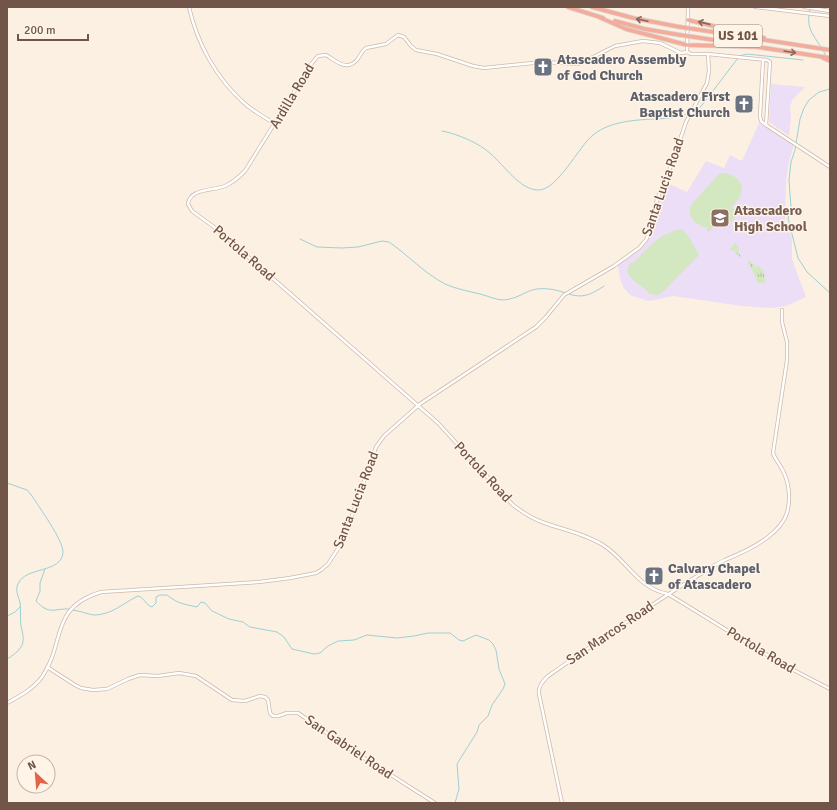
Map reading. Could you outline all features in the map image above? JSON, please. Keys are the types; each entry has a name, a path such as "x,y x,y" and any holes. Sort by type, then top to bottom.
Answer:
{"highway":[{"name":"US 101","path":"568,7 601,18 645,29 821,56 828,59"},
{"name":"US 101","path":"592,7 633,18 680,27 830,50"},
{"path":"601,18 626,29 687,44 759,47"},
{"path":"688,20 718,26 783,43"}],"street":[{"path":"189,7 201,44 215,69 245,104 275,124"},
{"path":"687,52 688,7"},
{"path":"755,7 830,16"},
{"path":"804,7 830,11"},
{"name":"Ardilla Road","path":"197,192 224,186 241,175 251,163 312,63 318,56 326,55 339,64 350,65 356,61 366,48 386,44 398,35 404,37 416,50 437,54 484,68 542,62 579,64 615,46 643,41 660,43 681,53 687,52 690,54 708,54 763,61"},
{"name":"Santa Lucia Road","path":"7,703 33,686 42,677 53,654 65,616 78,603 92,595 101,592 259,582 297,576 321,570 328,564 343,540 379,442 418,406 536,327 564,295 614,266 644,243 650,231 656,199 673,161 686,122 707,83 709,71 708,54"},
{"path":"766,125 770,62 767,60 763,61 761,121 766,125 830,167"},
{"name":"Portola Road","path":"197,192 191,196 189,200 188,206 192,211 214,227 418,406 446,432 513,505 525,514 541,522 574,532 598,542 618,558 644,584 654,590 668,594 782,664 830,688"},
{"name":"San Marcos Road","path":"562,803 539,694 541,684 553,673 625,622 668,594 724,560 739,554 765,539 779,526 787,512 789,499 788,486 782,469 773,453 787,360 787,342 782,322 782,310"},
{"name":"San Gabriel Road","path":"47,667 81,688 93,690 107,688 140,675 158,676 179,673 196,676 232,700 245,701 260,696 265,697 268,700 270,712 273,716 287,713 298,713 434,803"}],"shaded area":[{"path":"771,84 805,87 792,100 790,108 791,118 789,136 769,122"},
{"name":"Atascadero High School","path":"759,123 794,144 788,166 785,221 792,238 792,259 806,297 786,306 772,308 742,306 673,296 650,301 630,295 624,288 620,279 618,265 641,249 646,243 653,227 656,209 665,182 687,192 706,161 724,168 730,155 742,161"}],"green space":[{"path":"721,173 733,176 742,186 740,197 725,214 732,207 739,213 731,222 724,215 709,232 706,230 708,228 696,223 691,217 690,209 691,205"},
{"path":"682,229 689,237 699,255 663,292 658,295 649,294 629,276 627,272 628,265 631,262 633,263 662,236"},
{"path":"735,243 738,246 740,257 734,251 729,250"},
{"path":"747,259 756,267 759,266 764,271 764,283 758,283"}],"waterway":[{"path":"810,8 810,29 821,47"},
{"path":"823,50 826,56"},
{"path":"739,56 747,54 803,60"},
{"path":"692,112 703,104 738,58"},
{"path":"830,89 819,92 809,100 800,119 795,150 791,162 789,180 791,207 788,218 798,258 807,272 830,293"},
{"path":"442,131 455,134 481,146 519,182 531,189 538,190 553,183 587,141 601,129 620,123 672,118 689,113"},
{"path":"300,239 317,247 342,248 358,247 382,241 389,242 437,280 458,289 498,299 510,299 536,289 552,289 566,293"},
{"path":"569,294 583,296 604,286"},
{"path":"7,483 27,490 32,496 55,532 63,552 61,559 57,564 28,574 22,578 18,584 17,590 20,602 23,642 18,651 7,659"},
{"path":"45,569 36,601 41,606 49,610 70,609"},
{"path":"73,610 94,615 106,613 138,596 152,607 156,603 156,597 160,595 167,595 178,602 197,607 201,602 205,603 212,611 229,619 243,622 250,627 277,632 284,637 292,649 314,654 320,653 328,646 338,641 354,640 367,635 397,638 428,633 450,633 459,640 463,641 476,635 489,640 496,650 499,669 505,684 492,705 488,716 479,725 477,732 457,764 459,789 455,803"},
{"path":"7,616 15,612 20,607"}],"place":[{"name":"Atascadero Assembly of God Church","path":"543,67"},
{"name":"Atascadero First Baptist Church","path":"744,104"},
{"name":"Atascadero High School","path":"720,218"},
{"name":"Calvary Chapel of Atascadero","path":"654,576"}]}
